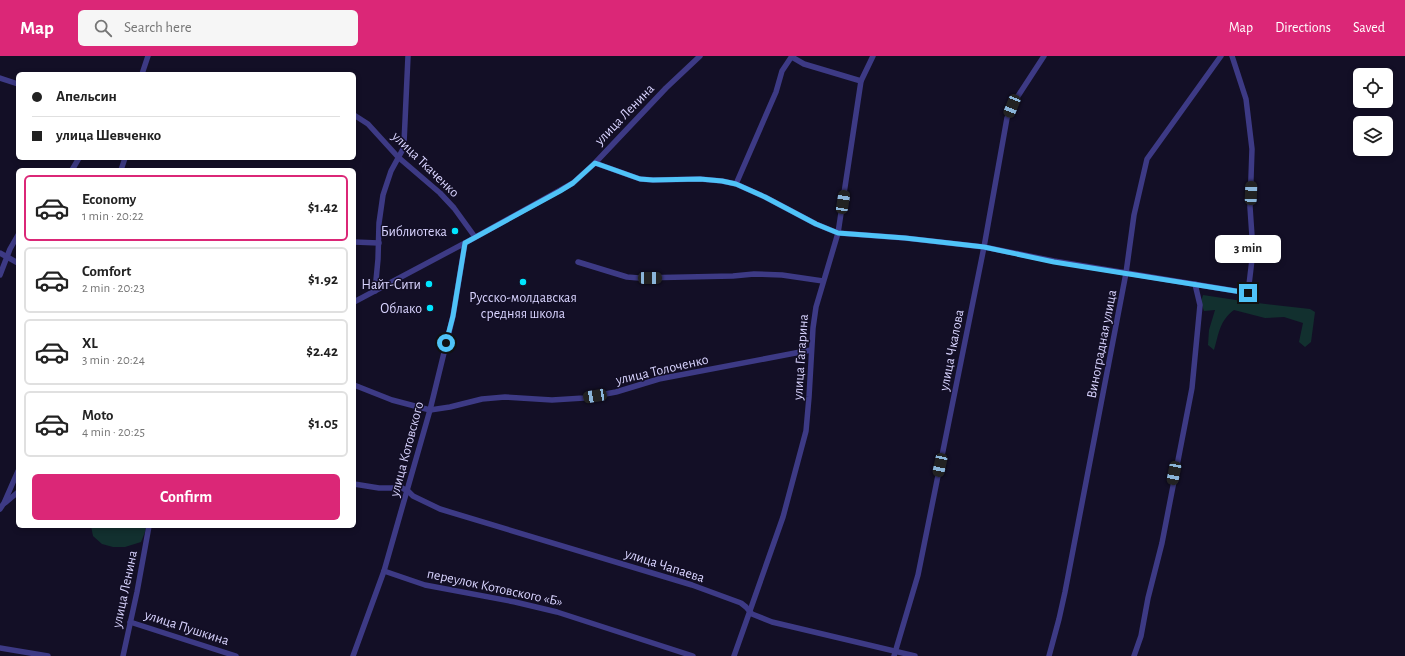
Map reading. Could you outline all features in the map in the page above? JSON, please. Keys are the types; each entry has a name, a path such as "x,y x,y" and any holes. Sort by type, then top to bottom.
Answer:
{"street":[{"path":"143,72 148,56"},
{"path":"375,291 379,223 383,195 391,171 403,149 404,143 408,56"},
{"name":"улица Ленина","path":"356,301 573,183 595,163 650,105 700,56"},
{"name":"улица Гагарина","path":"734,656 783,518 806,431 810,397 811,350 816,307 838,233 861,81 873,56"},
{"name":"улица Чкалова","path":"895,654 918,575 984,247 1007,118 1018,96 1044,56"},
{"name":"Виноградная улица","path":"1049,656 1065,592 1126,273 1134,215 1147,159 1221,56"},
{"path":"595,163 640,179 700,179 736,184 765,197 816,224 838,233 905,238 984,247 1054,262 1248,293 1253,251 1250,207 1252,149 1246,99 1232,56"},
{"path":"736,184 776,92 782,71 786,63 792,57 804,64 861,81"},
{"path":"0,78 16,83"},
{"name":"улица Ткаченко","path":"356,116 368,124 398,157 440,193 454,208 475,237"},
{"path":"0,274 16,239"},
{"path":"356,242 378,243"},
{"name":"улица Котовского","path":"353,656 384,571 430,410 453,316 465,243"},
{"path":"0,253 16,262"},
{"path":"578,262 627,277 639,278 711,277 754,274 782,275 823,280"},
{"path":"1134,656 1141,636 1148,598 1162,543 1192,388 1200,305 1195,284"},
{"name":"улица Толоченко","path":"356,386 392,400 430,410 450,407 482,399 505,397 552,400 584,398 616,392 659,379 811,350"},
{"path":"0,509 16,476"},
{"path":"356,484 379,488 402,488 408,491"},
{"name":"улица Чапаева","path":"408,491 413,496 440,509 692,585 741,603 756,616 772,622 895,654 915,656"},
{"path":"4,503 16,494"},
{"name":"улица Ленина","path":"123,656 149,528"},
{"name":"переулок Котовского «Б»","path":"384,571 425,585 515,602 557,612 693,656"},
{"name":"улица Пушкина","path":"130,622 236,656"},
{"path":"0,648 48,656"}],"green space":[{"path":"1203,295 1310,309 1315,312 1311,342 1305,347 1299,342 1303,323 1284,317 1265,318 1234,310 1222,323 1214,350 1208,345 1209,330 1215,310 1204,311 1201,302"},
{"path":"91,528 146,528 141,542 125,547 113,547 102,544 93,536"}],"place":[{"name":"Библиотека","path":"455,231"},
{"name":"Русско-молдавская средняя школа","path":"523,282"},
{"name":"Найт-Сити","path":"429,284"},
{"name":"Облако","path":"430,308"}],"route":[{"path":"446,343 453,316 465,243 560,191 573,183 595,163 640,179 700,179 736,184 765,197 816,224 838,233 905,238 984,247 1054,262 1248,293"}]}
